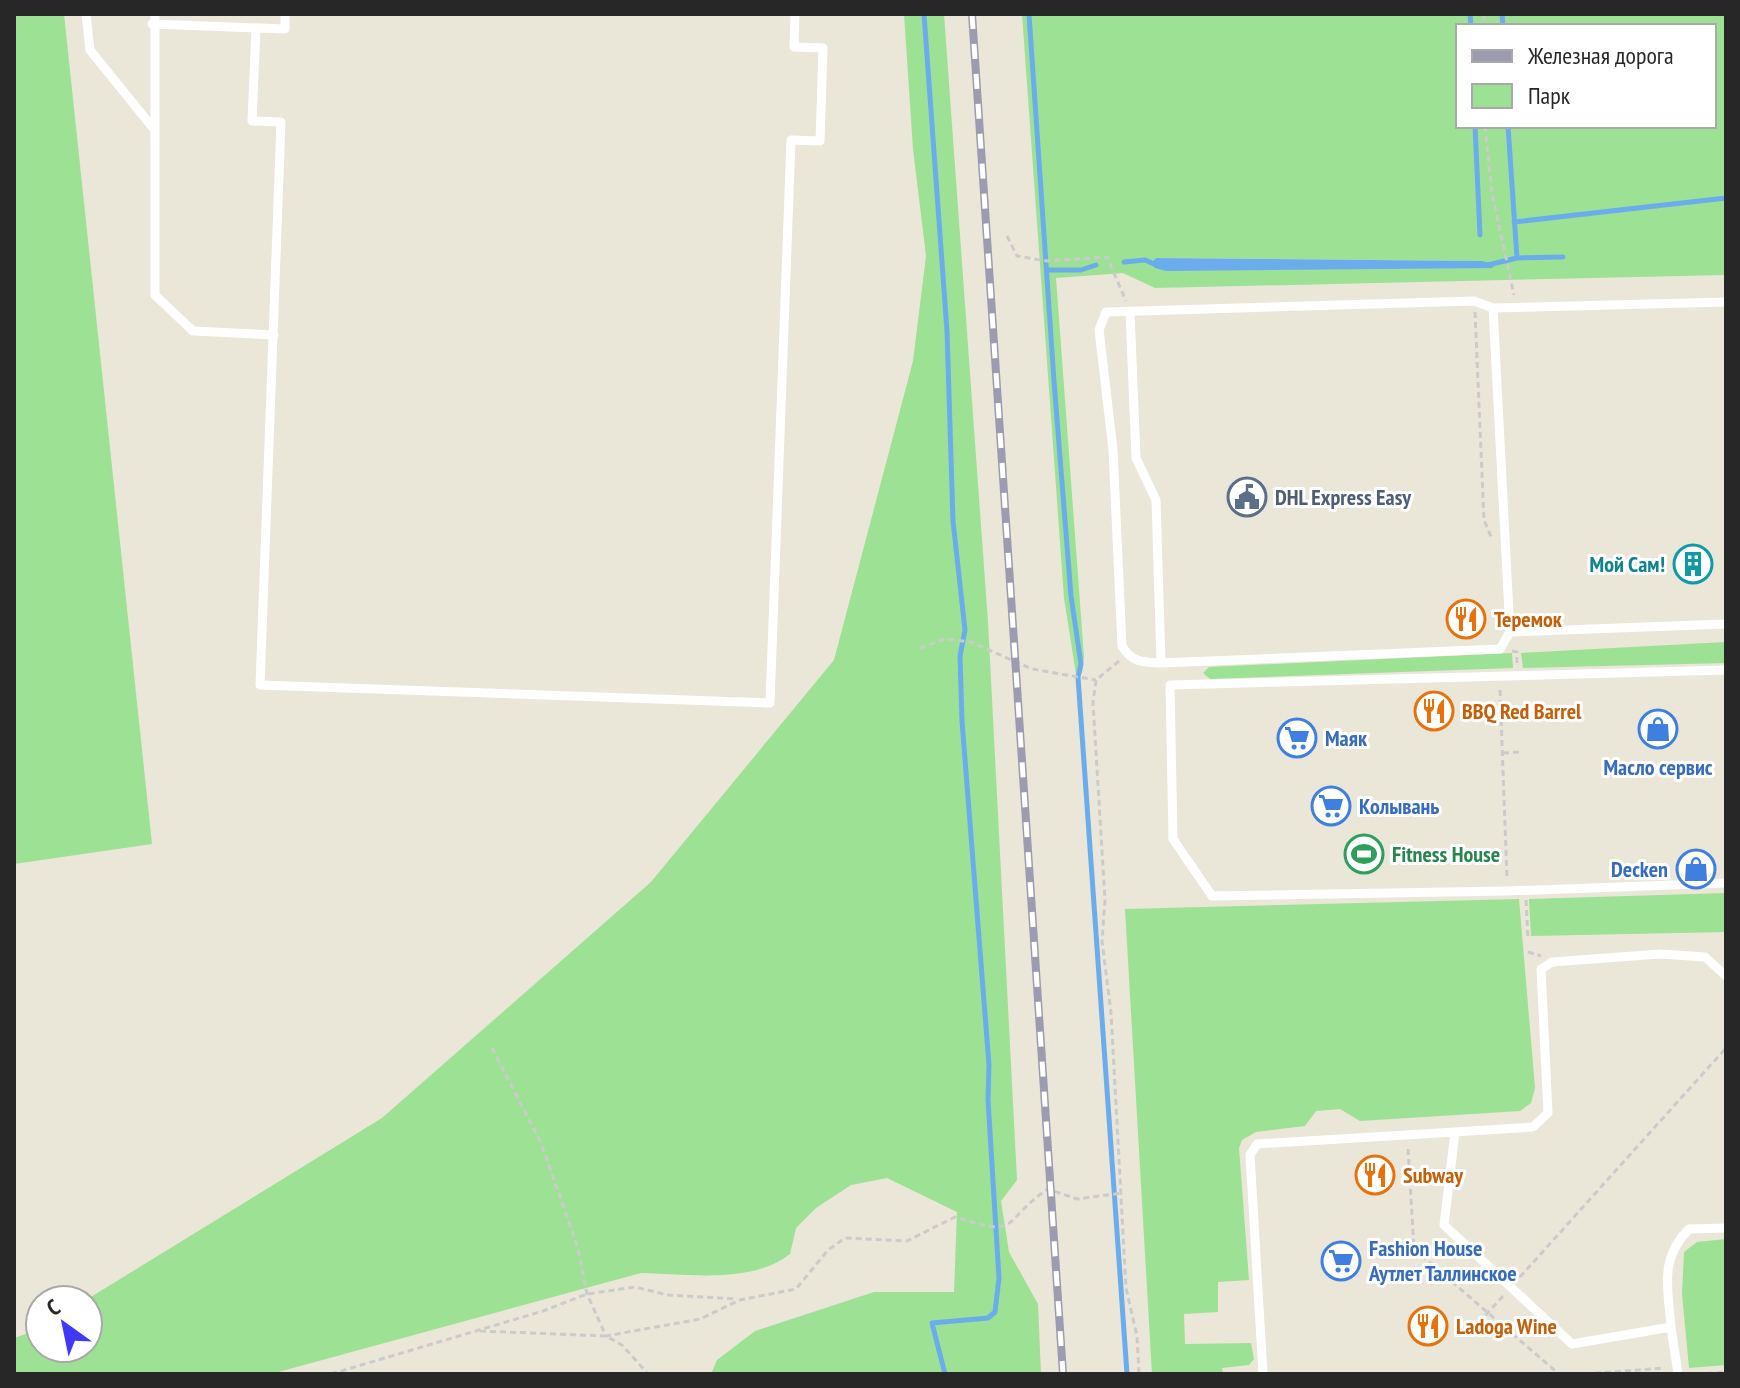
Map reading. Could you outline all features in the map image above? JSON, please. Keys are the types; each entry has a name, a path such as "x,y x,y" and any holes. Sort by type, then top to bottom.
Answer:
{"lane":[{"path":"86,14 90,50 153,129"},
{"path":"274,335 193,331 155,295 153,19 285,29 285,14"},
{"path":"256,28 252,121 281,122 260,685 770,703 791,140 820,141 823,48 794,47 795,14"},
{"path":"1493,308 1510,632 1500,649 1161,663 1137,662 1128,656 1122,646 1113,450 1099,330 1106,312 1474,301 1493,308 1726,302"},
{"path":"1130,312 1136,458 1156,500 1161,663"},
{"path":"1510,632 1726,624"},
{"path":"1726,670 1170,685 1173,839 1212,896 1522,891 1726,883"},
{"path":"1263,1374 1250,1155 1257,1144 1533,1127 1548,1113 1541,969 1552,962 1660,954 1705,957 1726,976"},
{"path":"1455,1132 1444,1225 1572,1344 1671,1327"},
{"path":"1678,1374 1667,1270 1673,1245 1689,1229 1726,1228"}],"path":[{"path":"1485,128 1492,193 1513,290"},
{"path":"1007,236 1017,256 1047,261 1107,257 1130,312"},
{"path":"1474,301 1484,520 1496,549"},
{"path":"920,648 945,639 971,642 1032,669 1096,680"},
{"path":"1500,649 1517,652 1518,675"},
{"path":"1116,663 1096,680 1093,703 1105,900 1102,941 1109,988 1126,1288 1137,1336 1139,1374"},
{"path":"1499,677 1507,891"},
{"path":"1502,753 1520,752"},
{"path":"1522,891 1526,897 1528,940"},
{"path":"492,1048 541,1143 577,1245 587,1294 606,1336 622,1345 648,1374"},
{"path":"1472,1330 1726,1048"},
{"path":"1407,1133 1414,1249 1559,1374"},
{"path":"476,1331 606,1336 700,1319 740,1300 796,1289 828,1250 845,1238 907,1241 955,1217 995,1228 1014,1222 1034,1198 1048,1189 1077,1199 1122,1193"},
{"path":"331,1374 587,1294 635,1287 668,1295 740,1300"},
{"path":"1585,1374 1670,1368 1678,1374"},
{"path":"1697,1374 1726,1372"}],"green space":[{"path":"14,14 64,14 152,844 14,864"},
{"path":"904,14 944,14 988,622 1017,1180 1001,1201 1009,1252 1038,1304 1041,1374 711,1374 717,1360 755,1331 874,1292 954,1292 957,1212 887,1178 851,1185 816,1208 796,1228 790,1254 757,1270 719,1275 641,1273 271,1374 14,1374 14,1338 24,1335 24,1364 104,1364 104,1289 382,1118 651,882 834,660 913,361 926,256 913,149"},
{"path":"1022,14 1726,14 1726,275 1155,288 1123,273 1056,278 1084,657 1082,673 1076,674 1064,598","holes":["1156,258 1482,261 1152,263"]},
{"path":"1726,642 1726,663 1523,668 1521,653"},
{"path":"1512,653 1513,668 1210,679 1203,673 1209,667"},
{"path":"1726,893 1726,932 1531,936 1529,899"},
{"path":"1519,899 1535,1088 1531,1103 1520,1111 1360,1121 1340,1109 1316,1111 1305,1126 1256,1132 1242,1140 1239,1148 1249,1280 1218,1282 1218,1312 1184,1314 1185,1344 1251,1343 1254,1359 1249,1365 1222,1368 1223,1374 1152,1374 1125,909"},
{"path":"1726,1239 1726,1365 1689,1368 1682,1294 1684,1252 1697,1242"}],"water":[{"path":"1156,258 1482,261 1495,264 1492,268 1166,271 1155,268 1151,263"}],"waterway":[{"path":"924,14 947,331 953,521 965,630 960,656 962,721 989,1065 988,1100 999,1278 995,1312 988,1318 932,1323 945,1374"},
{"path":"1029,14 1071,596 1081,664 1078,677 1127,1374"},
{"path":"1470,14 1471,24"},
{"path":"1502,14 1503,24"},
{"path":"1475,128 1480,235"},
{"path":"1508,128 1517,258 1563,257"},
{"path":"1514,222 1726,198"},
{"path":"1488,265 1517,258"},
{"path":"1124,262 1145,260 1154,264"},
{"path":"1048,270 1081,270 1096,265"}],"railway":[{"path":"972,14 1063,1374"}],"place":[{"name":"DHL Express Easy","path":"1247,497"},
{"name":"Мой Сам!","path":"1693,564"},
{"name":"Теремок","path":"1466,619"},
{"name":"BBQ Red Barrel","path":"1434,711"},
{"name":"Масло сервис","path":"1658,729"},
{"name":"Маяк","path":"1297,738"},
{"name":"Колывань","path":"1331,806"},
{"name":"Fitness House","path":"1364,854"},
{"name":"Decken","path":"1696,869"},
{"name":"Subway","path":"1375,1175"},
{"name":"Fashion House Аутлет Таллинское","path":"1341,1261"},
{"name":"Ladoga Wine","path":"1428,1326"}]}
